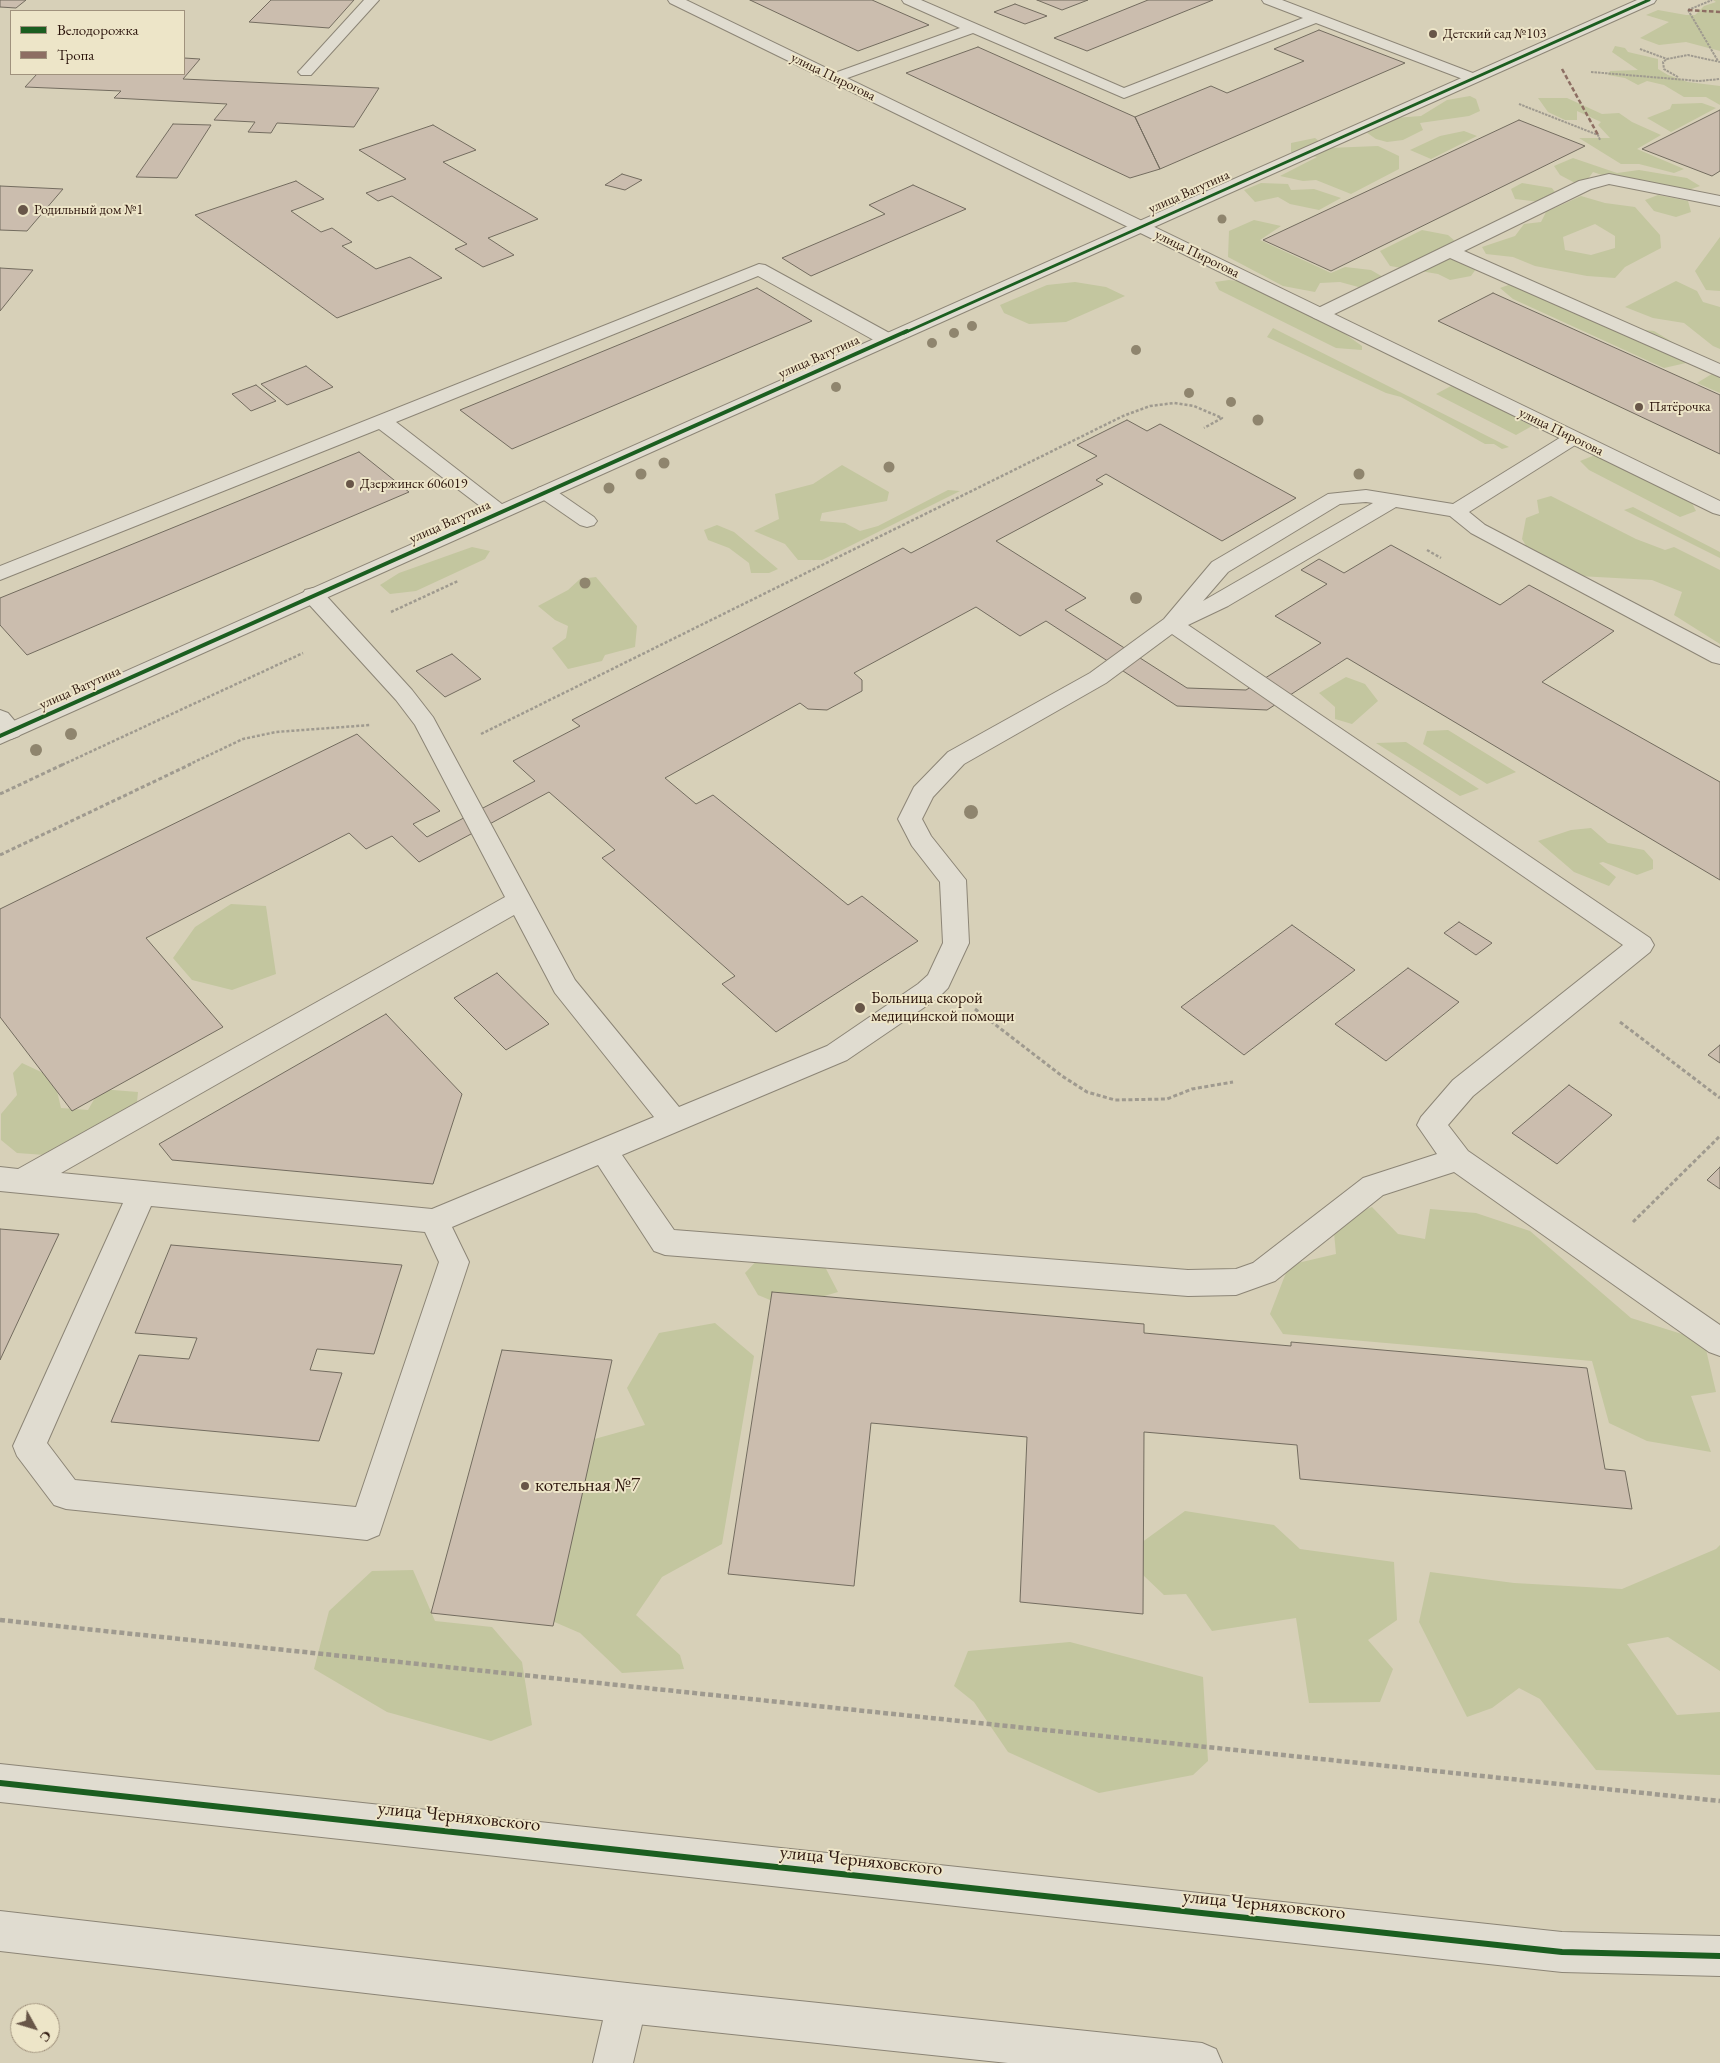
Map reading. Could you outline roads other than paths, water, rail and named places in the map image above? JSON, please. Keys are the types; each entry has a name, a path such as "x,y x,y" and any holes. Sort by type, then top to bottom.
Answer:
{"street":[{"path":"306,72 372,0"},
{"name":"улица Пирогова","path":"674,0 1720,509"},
{"path":"909,0 1124,93 1316,18"},
{"path":"1269,0 1473,78"},
{"name":"улица Ватутина","path":"4,729 313,596 1648,0"},
{"path":"834,78 974,28"},
{"path":"1320,314 1585,185 1609,180 1720,201"},
{"path":"1450,251 1720,371"},
{"path":"0,574 759,269 886,339"},
{"path":"382,421 500,512"},
{"path":"1456,511 1574,438"},
{"path":"545,492 587,521"},
{"path":"11,1180 434,1221 837,1053 928,991 939,981 956,943 953,880 921,840 910,819 924,793 956,758 1098,678 1172,624 1220,567 1335,498 1366,496 1456,511 1478,529 1720,656"},
{"path":"313,596 404,695 425,722 565,986 674,1121"},
{"path":"1172,624 1642,945 1463,1088 1432,1124 1458,1159 1720,1342"},
{"path":"11,1180 520,900"},
{"path":"604,1151 665,1242 1188,1283 1236,1282 1264,1272 1373,1186 1458,1159"},
{"path":"142,1193 29,1446 66,1494 367,1524 454,1262 434,1221"},
{"name":"улица Черняховского","path":"0,1783 1562,1952 1720,1956"},
{"path":"0,1931 627,2003 1202,2063"},
{"path":"613,2063 627,2003"}],"place":[{"name":"Детский сад №103","path":"1433,34"},
{"name":"Родильный дом №1","path":"23,210"},
{"name":"Пятёрочка","path":"1639,407"},
{"name":"Дзержинск 606019","path":"350,484"},
{"name":"Больница скорой медицинской помощи","path":"860,1008"},
{"name":"котельная №7","path":"525,1486"}]}
